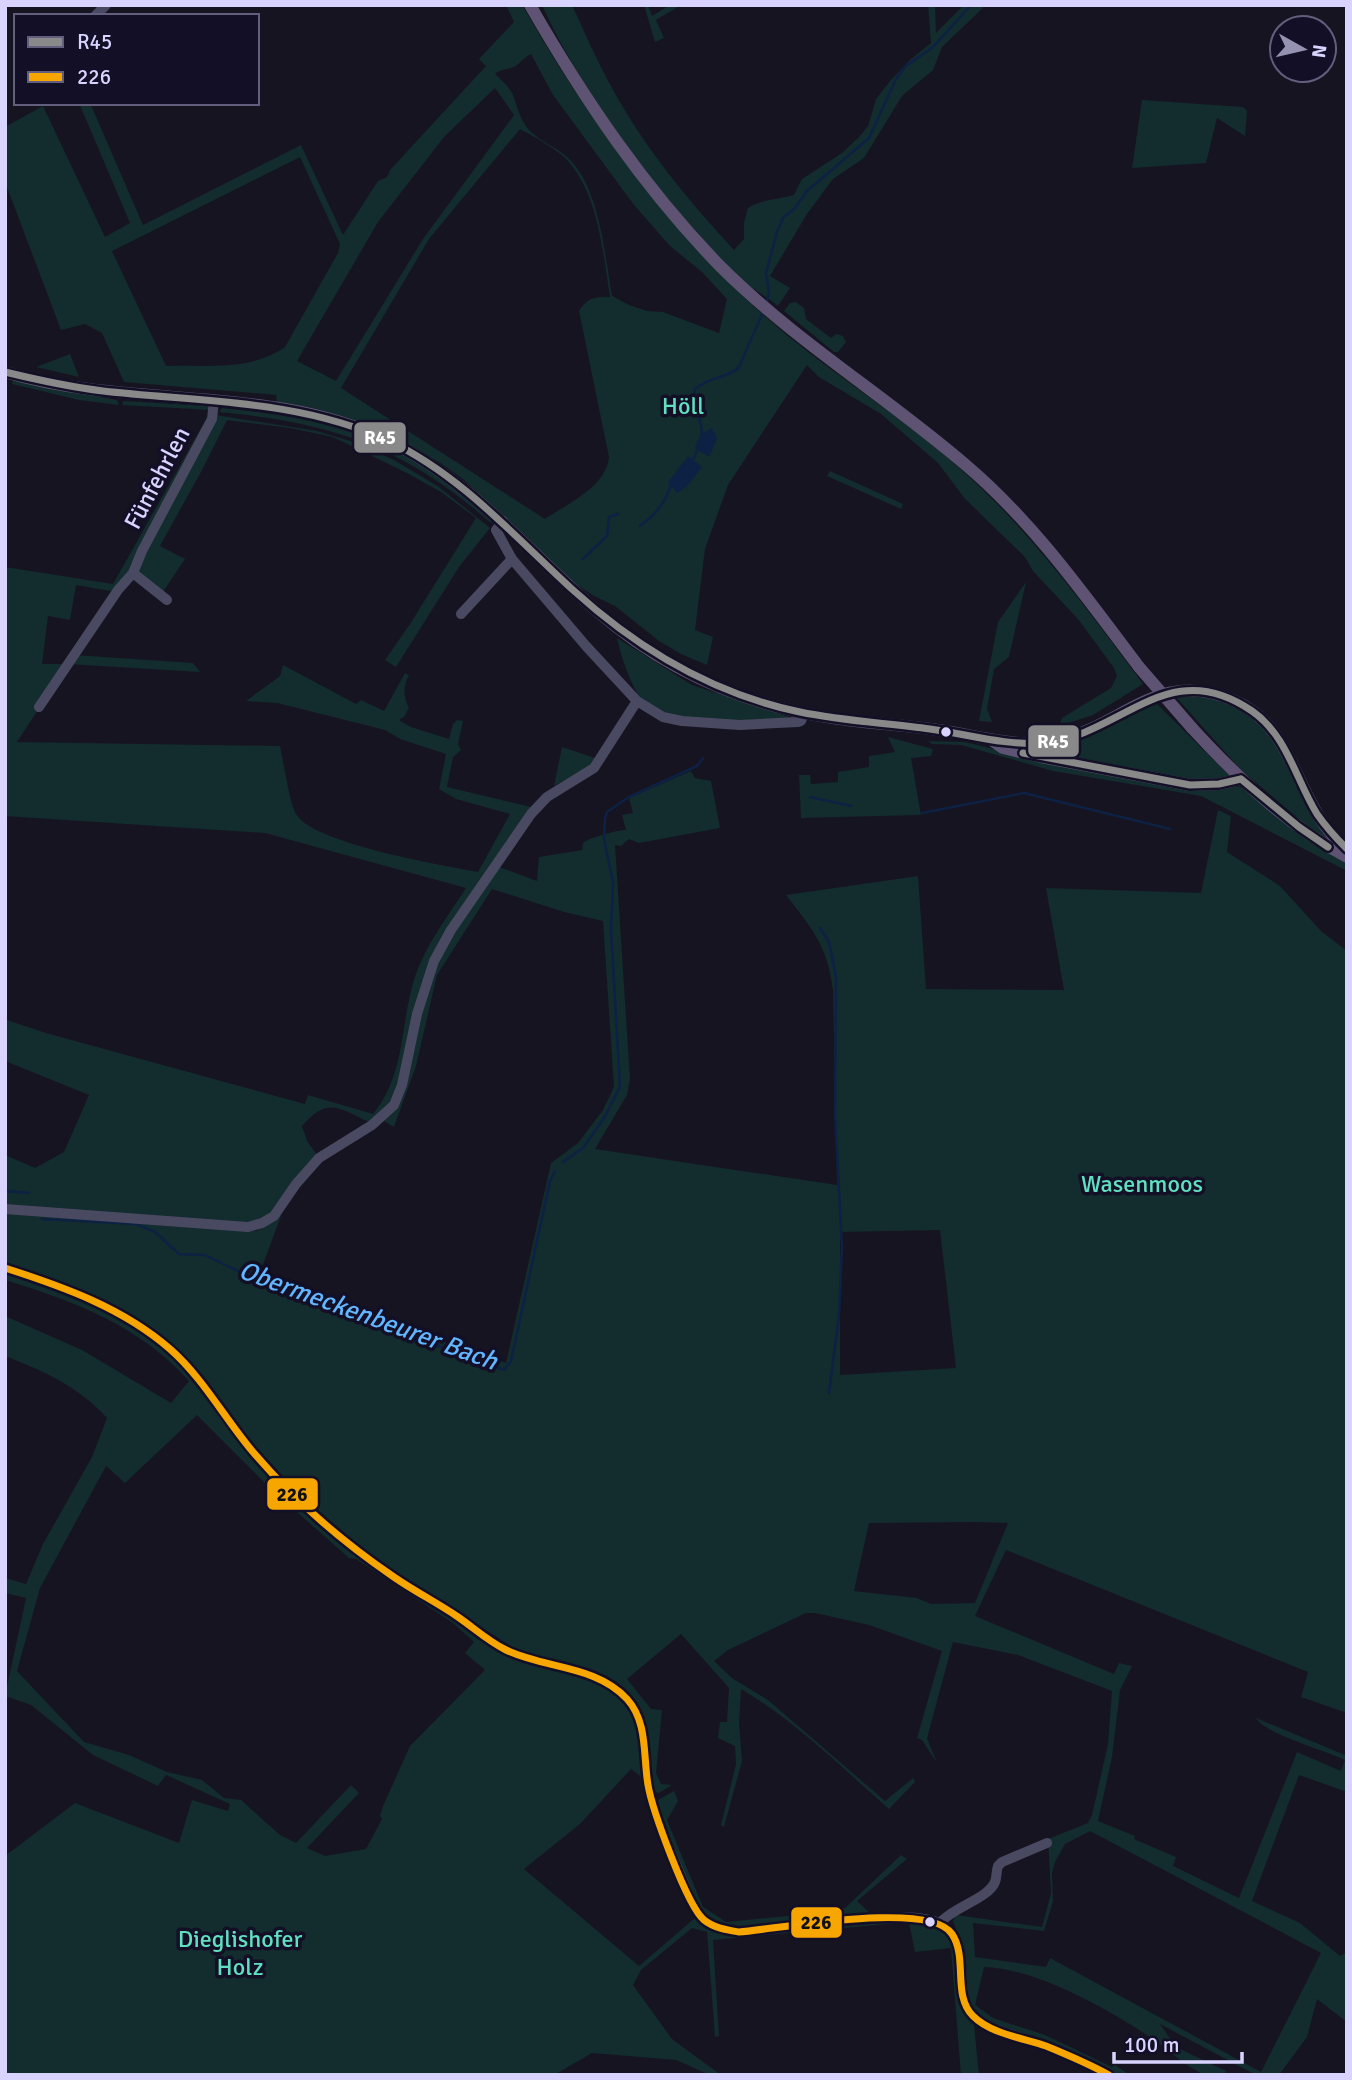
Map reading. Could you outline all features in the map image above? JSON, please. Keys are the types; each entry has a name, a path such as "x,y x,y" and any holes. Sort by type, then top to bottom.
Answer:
{"main road":[{"path":"530,5 563,63 638,172 700,244 754,298 790,329 928,433 1004,500 1043,542 1139,667 1192,728 1241,779 1300,828 1347,858"},
{"path":"5,372 87,390 292,410 363,429 435,466 472,494 594,609 651,652 703,680 739,695 804,713 930,729 993,741 1042,743 1061,740 1088,730 1149,698 1164,694 1189,691 1223,696 1253,711 1276,733 1315,813 1347,849"},
{"path":"993,741 1003,748 1041,757 1190,785 1219,784 1241,779"}],"street":[{"name":"Fünfehrlen","path":"39,707 118,590 133,573 212,419 214,401"},
{"path":"503,522 496,530 512,559 637,701 663,717 705,724 765,725 801,722 804,713"},
{"path":"461,614 512,559"},
{"path":"133,573 167,600"},
{"path":"5,1209 248,1227 270,1219 319,1158 372,1125 394,1105 402,1085 420,1002 434,961 451,930 539,805 594,768 637,701"},
{"path":"5,1268 96,1303 147,1331 171,1349 200,1381 237,1434 298,1498 328,1526 393,1577 504,1649 576,1670 604,1683 626,1698 637,1715 641,1729 647,1782 657,1818 696,1911 705,1921 719,1928 739,1932 875,1917 912,1918 940,1923 950,1931 959,1948 965,2003 973,2016 987,2025 1065,2054 1110,2075"},
{"path":"940,1923 951,1911 990,1890 996,1880 998,1866 1002,1862 1047,1843"}],"green space":[{"name":"Höll","path":"506,5 522,5 609,140 721,274 790,338 917,433 999,505 1050,562 1143,684 1093,715 1059,726 1062,718 1111,688 1117,676 1114,668 1078,619 1033,571 1025,557 965,499 938,463 881,414 819,377 807,365 728,485 705,549 695,630 713,637 707,665 659,641 615,606 565,577 530,540 463,479 439,462 377,429 310,408 277,402 276,395 124,382 102,333 85,324 61,330 5,182 5,127 43,106 105,237 130,223 80,105 91,105 143,225 301,145 343,235 378,181 387,177 390,170 486,66 479,59 514,22","holes":["531,54 553,95 634,205 670,246 702,272 727,299 719,333 663,312 647,311 629,305 612,296 604,244 589,190 572,162 528,129 512,92 495,74 515,67","495,88 514,115 423,239 336,381 297,361 378,222 444,137","520,129 565,158 579,176 598,227 610,297 592,299 579,311 609,457 606,468 584,494 545,519 341,388 429,239","300,157 340,244 338,253 285,347 272,355 243,363 166,366 112,251"]},
{"path":"542,5 572,5 607,78 638,131 684,192 734,250 744,239 744,222 748,208 764,201 794,195 802,179 842,153 868,126 876,99 911,59 931,43 928,5 935,5 936,33 964,5 986,5 942,47 933,70 902,96 864,158 833,179 807,214 770,276 790,288 778,306 744,281 658,187 581,78"},
{"path":"644,5 648,5 652,16 670,5 681,5 656,20 664,38 655,42"},
{"path":"1142,100 1243,107 1247,111 1245,136 1217,118 1206,163 1132,168"},
{"path":"796,302 804,308 806,319 831,338 836,334 843,336 846,342 838,352 834,352 784,311 790,303"},
{"path":"70,354 79,377 36,367"},
{"path":"13,380 117,400 119,405 79,400 12,384"},
{"path":"123,401 209,406 210,410 122,405"},
{"path":"222,408 311,421 392,448 451,483 490,517 492,524 429,476 366,443 298,423 219,412"},
{"path":"209,414 317,431 350,441 394,460 439,487 490,528 459,567 396,667 385,660 476,518 441,492 333,437 227,420 160,546 185,559 161,595 133,574 116,592 76,585 70,620 48,616 42,664 68,664 17,742 280,746 294,809 308,825 327,835 380,852 478,872 510,814 456,799 439,789 446,754 400,739 385,730 277,703 246,701 280,676 283,665 356,704 361,700 384,711 405,673 409,675 405,691 409,708 399,720 411,727 449,739 453,724 457,720 463,721 458,744 461,750 453,757 447,787 531,807 441,941 397,1090 387,1107 369,1122 333,1108 326,1108 311,1117 302,1126 307,1141 317,1155 273,1213 247,1224 5,1206 5,1155 35,1168 64,1152 89,1095 5,1061 7,1020 305,1104 308,1095 373,1114 396,1069 408,1004 421,961 466,888 265,833 5,816 5,567 113,584"},
{"path":"830,471 903,504 901,509 827,476"},
{"path":"1026,582 1009,657 994,669 987,709 992,722 979,721 998,622"},
{"path":"617,638 692,685 792,718 712,720 671,714 654,708 641,698 633,686"},
{"path":"74,655 193,663 200,672 68,664"},
{"path":"1193,695 1240,709 1268,732 1292,767 1331,840 1329,842 1241,770 1176,697"},
{"path":"1155,702 1232,778 1199,782 1037,751 1038,748"},
{"path":"888,737 933,749 931,756 911,758 921,815 801,818 799,775 810,775 811,784 838,782 838,772 869,767 869,756 895,752"},
{"path":"928,741 965,742 1058,765 1241,787 1319,848 1347,863 1347,871 1201,796 1053,771 961,745 932,744"},
{"path":"562,747 598,759 554,786"},
{"name":"Wasenmoos","path":"691,771 695,778 711,781 720,828 639,843 629,839 621,846 615,845 630,1079 627,1095 595,1149 837,1185 833,990 823,949 786,895 918,876 926,989 1064,990 1046,888 1201,893 1218,810 1231,816 1227,852 1280,886 1321,931 1347,951 1347,1713 1301,1697 1308,1672 1006,1550 975,1616 1114,1674 1119,1663 1132,1666 1120,1690 1112,1757 1098,1821 1176,1857 1173,1866 1239,1898 1297,1752 1341,1771 1345,1760 1282,1736 1256,1718 1345,1755 1347,1752 1347,1792 1299,1775 1252,1901 1300,1923 1340,1956 1347,1952 1347,2022 1317,1999 1307,2037 1279,2075 1256,2075 1160,2024 1176,2047 1226,2071 1224,2075 1203,2074 1113,2014 1048,1982 1005,1969 984,1967 975,2005 993,2018 1045,2035 1112,2067 1115,2065 1130,2075 1117,2075 1094,2062 990,2023 973,2009 968,1995 965,1953 953,1921 956,1915 1042,1927 1051,1893 1048,1839 1088,1823 1092,1815 1108,1744 1112,1691 1018,1655 953,1642 927,1738 937,1763 922,1740 917,1738 942,1651 869,1625 806,1613 728,1650 714,1661 732,1678 768,1700 885,1801 913,1778 915,1782 889,1809 799,1730 741,1689 739,1723 742,1761 724,1827 721,1825 736,1764 735,1746 718,1738 720,1722 727,1722 729,1688 681,1634 627,1679 651,1709 662,1710 656,1773 661,1784 672,1785 659,1793 653,1788 642,1716 596,1674 514,1648 381,1563 295,1492 154,1331 5,1264 5,1212 256,1231 282,1213 258,1278 506,1363 551,1163 578,1143 603,1110 614,1087 603,921 564,912 492,889 437,975 416,1066 394,1127 384,1121 399,1105 428,987 448,941 499,867 537,881 539,857 582,850 583,843 591,839 626,830 622,815 633,813 629,798","holes":["940,1230 956,1368 840,1375 840,1232","976,1522 1008,1523 975,1603 931,1604 917,1598 854,1591 869,1523","1090,1831 1321,1953 1261,2072 1050,1958 1046,1967 975,1957 973,1923 1044,1931 1053,1901 1052,1873 1065,1844"]},
{"name":"Dieglishofer Holz","path":"5,1271 99,1307 134,1326 171,1353 321,1524 486,1640 594,1681 625,1702 638,1728 643,1778 631,1769 580,1824 524,1869 639,1966 696,1917 720,1932 786,1931 902,1921 926,1923 941,1929 951,1939 958,1964 963,2013 974,2024 979,2075 961,2075 951,1948 915,1952 909,1922 713,1940 719,2036 715,2037 707,1932 692,1928 641,1970 633,1985 672,2039 721,2075 710,2075 676,2060 592,2053 554,2075 5,2075 5,1856 75,1803 179,1843 192,1800 228,1811 230,1804 166,1775 158,1786 93,1755 31,1705 5,1696 26,1598 5,1593 5,1578 26,1584 43,1544 92,1457 107,1418 85,1397 60,1381 5,1356 5,1316 82,1350 171,1403 189,1381 170,1362 127,1330 81,1307 5,1280","holes":["197,1415 273,1491 349,1558 356,1559 453,1623 474,1642 465,1653 485,1670 410,1746 383,1806 380,1816 382,1819 366,1849 325,1856 307,1848 359,1793 351,1785 296,1843 280,1835 241,1800 224,1798 202,1780 167,1772 129,1755 84,1742 17,1671 40,1588 106,1466 125,1483"]},
{"path":"674,1791 678,1801 667,1820 703,1907 726,1922 845,1908 901,1855 907,1859 857,1901 871,1914 768,1927 729,1927 716,1924 707,1917 689,1888 656,1801"}],"water":[{"path":"712,428 717,439 709,457 695,448 700,435"},
{"path":"688,456 702,467 687,486 677,493 668,482"}],"waterway":[{"name":"Obermeckenbeurer Bach","path":"766,304 769,292 766,273 783,218 795,208 807,191 869,138 896,79 906,66 933,47 971,5"},
{"name":"Obermeckenbeurer Bach","path":"702,436 695,389 739,367 764,310"},
{"name":"Obermeckenbeurer Bach","path":"692,462 698,449"},
{"name":"Obermeckenbeurer Bach","path":"640,526 659,508 671,485"},
{"name":"Obermeckenbeurer Bach","path":"583,559 607,536 609,517 618,514"},
{"name":"Obermeckenbeurer Bach","path":"563,1162 583,1148 604,1118 620,1087 611,930 613,883 604,839 607,812 629,797 697,766 703,758"},
{"path":"922,813 1024,793 1170,829"},
{"path":"810,797 851,806"},
{"path":"820,928 829,942 836,977 835,1115 842,1247 839,1315 829,1393"},
{"name":"Obermeckenbeurer Bach","path":"42,1219 136,1224 155,1232 179,1254 205,1255 252,1278 504,1370 511,1361 550,1181 555,1171"},
{"name":"Obermeckenbeurer Bach","path":"5,1191 29,1193"}],"transit line":[{"name":"R45","path":"5,372 91,389 284,410 355,427 389,441 415,455 464,489 573,590 624,632 679,667 737,694 768,704 832,718 930,729 1001,741 1044,743 1072,737 1146,702 1170,694 1195,690 1222,695 1252,711 1274,732 1317,814 1347,849"},
{"name":"R45","path":"1023,753 1190,785 1219,784 1241,779"},
{"name":"R45","path":"1241,779 1299,827 1328,847"},
{"name":"226","path":"5,1268 113,1310 170,1349 193,1373 243,1439 284,1486 335,1533 391,1575 506,1650 600,1680 627,1699 634,1708 642,1729 648,1785 663,1835 689,1896 704,1920 716,1927 739,1932 852,1919 915,1919 938,1924 952,1934 957,1944 963,1998 973,2016 998,2031 1046,2046 1109,2075"}]}
